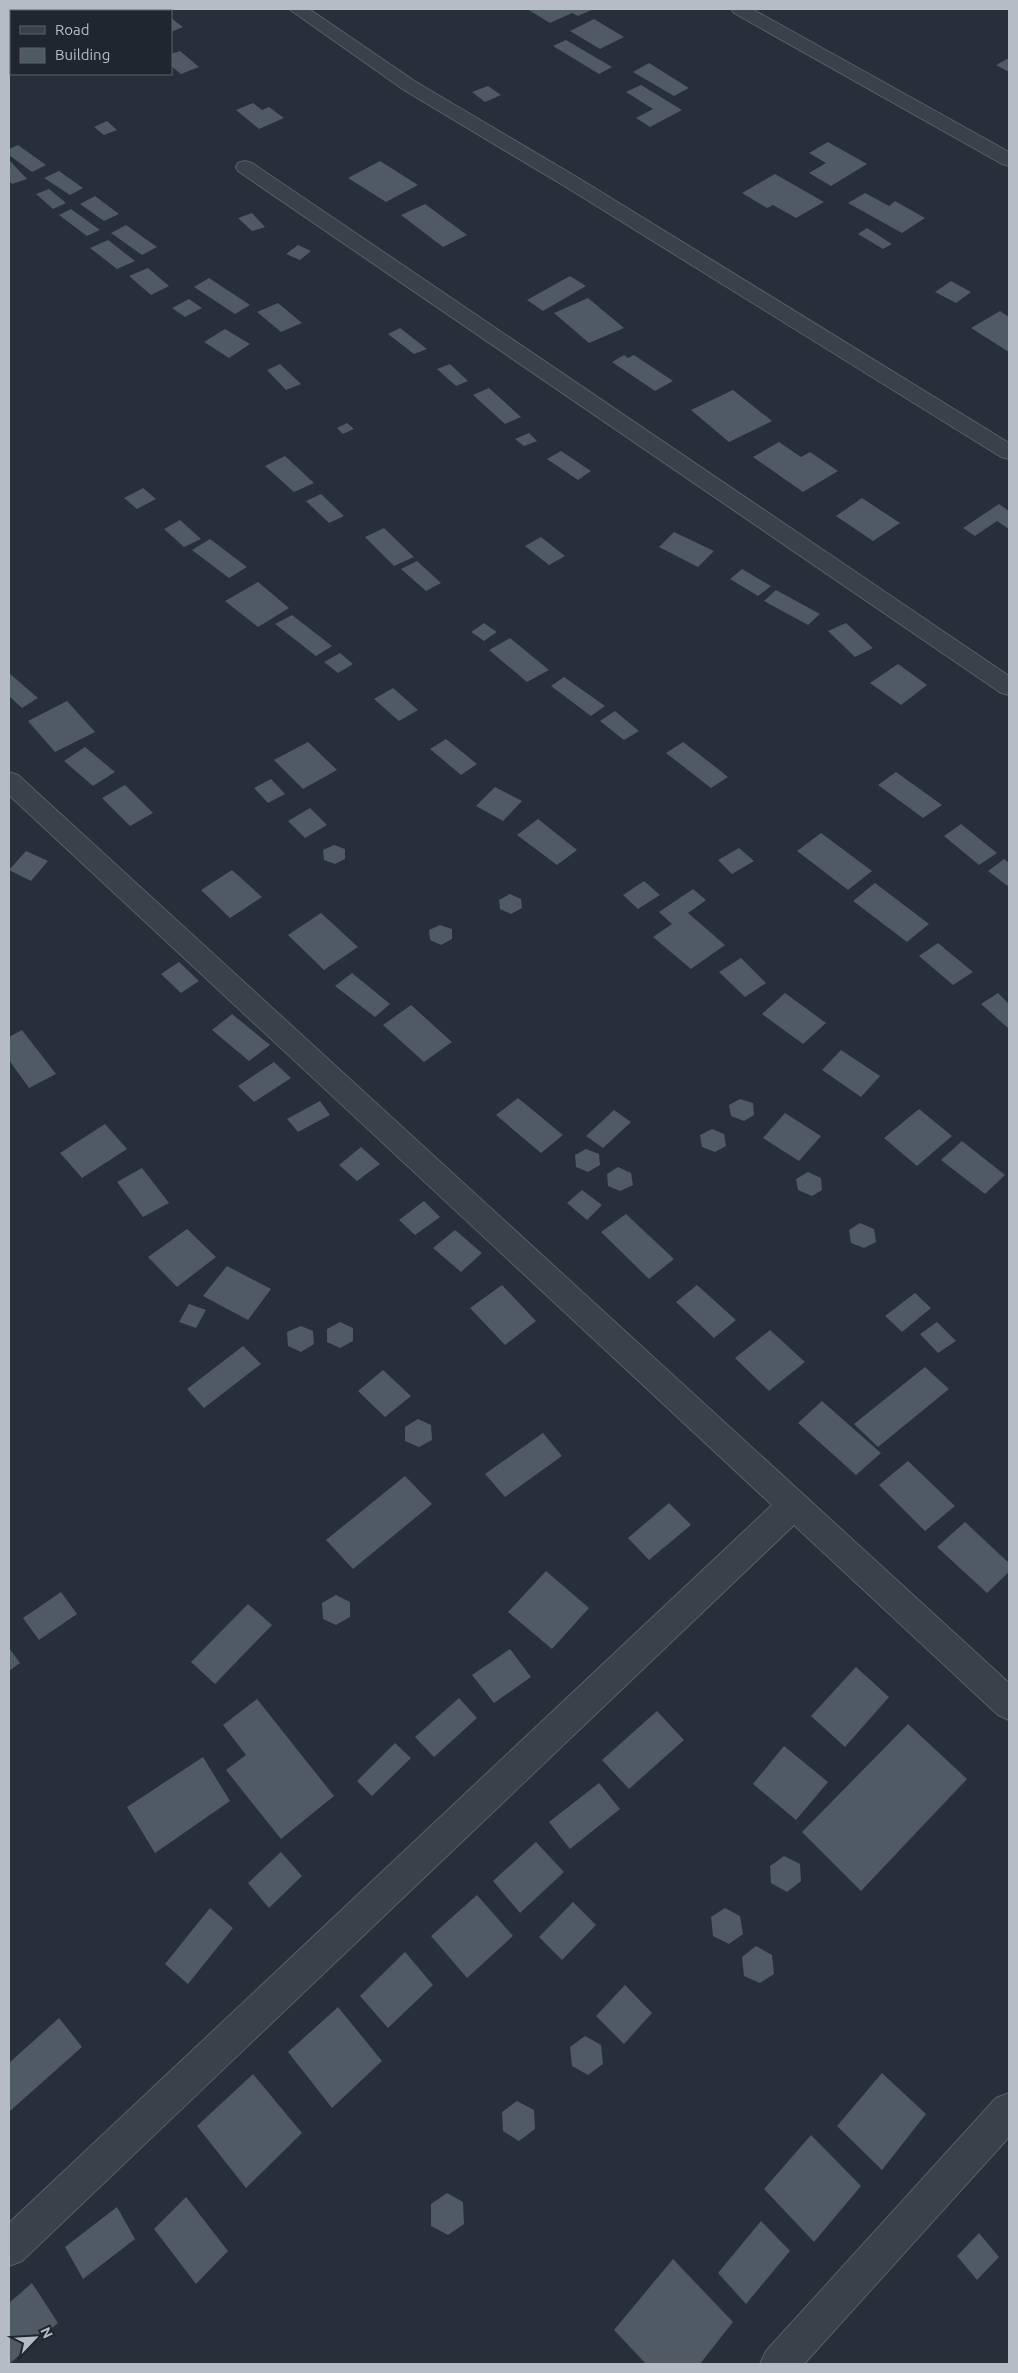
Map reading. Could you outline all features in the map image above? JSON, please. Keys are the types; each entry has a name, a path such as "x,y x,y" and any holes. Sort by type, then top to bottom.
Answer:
{"street":[{"path":"298,9 410,86 573,183 1009,452"},
{"path":"740,9 1009,160"},
{"path":"245,167 1009,687"},
{"path":"9,781 1009,1704"},
{"path":"9,2248 794,1505"},
{"path":"779,2364 1009,2111"}],"building":[{"path":"527,9 594,9 578,16 572,13 550,23"},
{"path":"172,19 183,27 172,32"},
{"path":"594,19 624,37 600,49 570,31"},
{"path":"566,40 612,67 599,74 553,46"},
{"path":"180,51 199,67 181,74 172,67 172,54"},
{"path":"1009,58 1009,72 996,65"},
{"path":"649,63 689,88 674,96 633,72"},
{"path":"641,85 682,110 650,127 636,118 653,109 626,92"},
{"path":"488,86 501,95 485,102 472,92"},
{"path":"253,103 262,110 269,107 284,118 259,129 236,110"},
{"path":"107,121 117,130 104,135 94,127"},
{"path":"828,142 867,164 831,186 809,173 826,163 809,153"},
{"path":"18,145 46,165 32,172 9,155 9,149"},
{"path":"10,161 27,179 12,184 9,181"},
{"path":"380,161 418,185 386,202 348,178"},
{"path":"59,171 83,188 70,195 44,178"},
{"path":"775,174 824,202 796,218 773,205 767,208 742,193"},
{"path":"49,189 66,203 53,209 36,194"},
{"path":"865,193 889,206 895,201 925,218 902,233 848,203"},
{"path":"95,196 119,214 104,221 80,204"},
{"path":"425,204 467,235 443,247 401,215"},
{"path":"71,209 100,230 87,236 59,215"},
{"path":"252,213 265,227 252,231 238,218"},
{"path":"126,225 157,247 142,255 111,233"},
{"path":"867,228 892,244 883,249 858,234"},
{"path":"108,240 135,261 117,269 90,248"},
{"path":"298,245 311,251 300,260 286,254"},
{"path":"148,268 169,286 151,295 129,276"},
{"path":"570,276 586,286 543,311 527,300"},
{"path":"209,278 250,305 235,314 194,287"},
{"path":"951,281 971,292 956,303 935,292"},
{"path":"588,298 624,328 589,343 554,313"},
{"path":"189,299 202,308 185,317 172,308"},
{"path":"278,303 302,323 281,332 257,312"},
{"path":"1000,311 1009,317 1009,352 971,328"},
{"path":"400,328 427,349 414,354 388,334"},
{"path":"225,329 250,344 229,358 204,342"},
{"path":"624,355 628,358 634,355 673,381 655,391 612,362"},
{"path":"280,364 301,384 286,390 267,370"},
{"path":"450,364 468,381 456,386 437,369"},
{"path":"489,388 521,417 505,424 473,395"},
{"path":"733,390 772,421 729,442 691,410"},
{"path":"347,423 354,429 343,434 337,428"},
{"path":"529,433 537,441 524,446 515,439"},
{"path":"779,442 801,457 810,452 838,471 803,492 753,457"},
{"path":"561,451 591,471 578,480 547,459"},
{"path":"285,456 314,483 294,492 265,466"},
{"path":"143,488 156,499 137,509 124,498"},
{"path":"321,494 344,516 329,523 306,501"},
{"path":"862,498 900,523 873,541 836,516"},
{"path":"999,504 1009,511 1009,529 997,521 975,536 963,528"},
{"path":"180,520 201,539 184,547 164,529"},
{"path":"384,528 414,557 394,566 365,537"},
{"path":"674,532 714,551 698,567 659,547"},
{"path":"541,537 565,556 549,565 525,546"},
{"path":"210,539 247,567 229,578 192,550"},
{"path":"417,561 441,583 426,591 401,569"},
{"path":"742,569 771,586 758,596 730,579"},
{"path":"258,582 289,608 258,627 225,601"},
{"path":"776,590 820,614 808,625 764,601"},
{"path":"292,615 332,646 316,656 275,624"},
{"path":"484,623 497,632 484,641 471,632"},
{"path":"846,623 873,648 855,657 828,631"},
{"path":"510,638 549,670 527,682 489,650"},
{"path":"340,653 353,664 338,673 324,662"},
{"path":"898,664 927,685 901,705 870,683"},
{"path":"9,673 38,698 22,708 9,696"},
{"path":"564,677 605,706 591,716 551,686"},
{"path":"393,688 418,710 399,721 374,699"},
{"path":"67,701 95,732 55,752 28,721"},
{"path":"615,711 639,731 624,740 600,721"},
{"path":"446,739 477,764 461,775 430,749"},
{"path":"308,742 337,770 303,789 274,760"},
{"path":"683,742 728,777 711,788 666,753"},
{"path":"85,747 115,772 93,786 64,761"},
{"path":"896,772 942,805 923,818 878,785"},
{"path":"271,779 285,794 268,803 254,788"},
{"path":"125,785 153,813 130,826 102,798"},
{"path":"495,787 522,801 503,821 476,806"},
{"path":"310,808 327,825 305,838 288,821"},
{"path":"538,819 577,850 557,865 517,835"},
{"path":"961,824 997,853 979,865 944,836"},
{"path":"821,833 872,871 848,890 797,851"},
{"path":"334,845 345,849 345,859 335,864 324,860 323,850"},
{"path":"739,848 754,861 732,874 718,860"},
{"path":"26,851 48,861 31,881 9,870"},
{"path":"1004,859 1009,863 1009,887 988,871"},
{"path":"232,870 262,897 230,918 201,890"},
{"path":"644,881 660,895 638,909 623,895"},
{"path":"875,883 929,924 907,942 853,901"},
{"path":"693,889 706,900 688,913 725,945 691,969 653,937 672,924 659,912"},
{"path":"510,894 521,899 522,908 511,914 500,909 499,900"},
{"path":"321,913 358,947 324,970 288,935"},
{"path":"440,925 452,929 452,939 441,945 430,940 429,930"},
{"path":"938,943 973,972 953,985 919,956"},
{"path":"741,958 766,983 745,997 719,972"},
{"path":"179,962 199,981 181,993 161,974"},
{"path":"352,973 390,1004 375,1017 335,986"},
{"path":"785,993 826,1023 803,1044 762,1014"},
{"path":"998,993 1009,1004 1009,1029 981,1004"},
{"path":"411,1005 452,1042 424,1062 383,1025"},
{"path":"232,1014 270,1045 249,1061 212,1030"},
{"path":"22,1030 56,1074 29,1088 9,1060 9,1037"},
{"path":"841,1050 880,1076 861,1097 822,1070"},
{"path":"274,1062 291,1078 254,1102 238,1086"},
{"path":"518,1098 563,1135 541,1153 496,1115"},
{"path":"740,1099 753,1103 754,1115 744,1121 731,1116 729,1105"},
{"path":"320,1101 330,1115 298,1132 287,1119"},
{"path":"919,1109 952,1136 917,1166 884,1138"},
{"path":"614,1110 631,1122 603,1148 586,1136"},
{"path":"785,1113 821,1136 799,1161 763,1138"},
{"path":"105,1124 127,1149 82,1178 60,1153"},
{"path":"712,1129 724,1134 726,1146 715,1152 702,1147 700,1135"},
{"path":"962,1141 1005,1175 985,1194 941,1160"},
{"path":"361,1147 380,1164 357,1181 339,1165"},
{"path":"586,1149 599,1154 600,1165 588,1172 576,1167 575,1155"},
{"path":"618,1167 631,1173 633,1185 620,1191 608,1186 607,1174"},
{"path":"142,1168 169,1203 143,1217 117,1182"},
{"path":"808,1172 821,1178 822,1190 812,1196 798,1190 796,1179"},
{"path":"582,1190 602,1205 587,1220 567,1203"},
{"path":"424,1201 440,1217 415,1235 399,1220"},
{"path":"626,1214 674,1259 649,1279 601,1232"},
{"path":"860,1223 874,1229 876,1242 864,1248 851,1243 849,1230"},
{"path":"187,1229 216,1257 177,1287 148,1257"},
{"path":"455,1230 482,1253 461,1272 433,1248"},
{"path":"227,1266 271,1289 248,1320 203,1296"},
{"path":"502,1285 536,1321 505,1345 470,1308"},
{"path":"697,1285 736,1320 714,1338 676,1302"},
{"path":"915,1293 931,1308 902,1332 885,1316"},
{"path":"189,1304 206,1310 196,1328 179,1322"},
{"path":"340,1322 353,1328 353,1341 340,1348 327,1342 327,1329"},
{"path":"937,1322 956,1341 938,1353 920,1334"},
{"path":"301,1326 313,1331 314,1344 301,1352 288,1346 287,1332"},
{"path":"770,1330 805,1362 769,1391 735,1358"},
{"path":"243,1346 261,1364 204,1408 187,1389"},
{"path":"925,1367 949,1389 878,1447 854,1424"},
{"path":"383,1370 411,1396 385,1417 358,1391"},
{"path":"822,1401 881,1453 856,1475 798,1423"},
{"path":"418,1419 431,1425 432,1440 419,1447 405,1441 405,1427"},
{"path":"543,1433 562,1456 505,1497 485,1474"},
{"path":"908,1461 955,1506 925,1531 879,1485"},
{"path":"405,1476 432,1504 353,1569 326,1540"},
{"path":"669,1503 691,1525 649,1560 628,1538"},
{"path":"965,1522 1009,1563 1009,1572 987,1593 937,1547"},
{"path":"546,1571 589,1608 552,1649 508,1612"},
{"path":"61,1592 77,1614 39,1640 23,1618"},
{"path":"336,1595 350,1602 350,1617 336,1625 323,1619 322,1603"},
{"path":"248,1604 272,1625 215,1684 191,1662"},
{"path":"9,1648 20,1663 9,1671"},
{"path":"510,1649 531,1677 494,1703 472,1675"},
{"path":"856,1667 889,1697 845,1747 811,1716"},
{"path":"459,1698 477,1718 434,1757 415,1737"},
{"path":"257,1699 334,1796 281,1839 226,1770 246,1755 223,1725"},
{"path":"657,1711 684,1740 629,1789 602,1760"},
{"path":"908,1724 967,1779 861,1891 802,1832"},
{"path":"395,1743 411,1758 372,1796 357,1781"},
{"path":"784,1746 828,1782 796,1820 753,1784"},
{"path":"203,1757 230,1801 155,1853 127,1807"},
{"path":"599,1783 620,1809 570,1849 549,1822"},
{"path":"536,1842 564,1872 520,1913 493,1881"},
{"path":"281,1852 302,1876 269,1908 248,1883"},
{"path":"784,1856 800,1864 801,1881 787,1892 771,1883 770,1866"},
{"path":"477,1895 513,1936 467,1978 431,1936"},
{"path":"573,1902 596,1925 562,1960 539,1937"},
{"path":"210,1908 233,1928 188,1984 165,1964"},
{"path":"725,1908 740,1916 743,1934 729,1944 713,1936 711,1917"},
{"path":"756,1946 772,1955 774,1974 760,1983 744,1976 742,1957"},
{"path":"405,1952 433,1985 388,2028 360,1996"},
{"path":"625,1985 652,2013 624,2044 596,2016"},
{"path":"338,2007 382,2061 332,2108 288,2052"},
{"path":"59,2018 82,2047 10,2111 9,2063"},
{"path":"585,2036 601,2045 603,2064 588,2075 572,2066 570,2047"},
{"path":"882,2073 926,2114 882,2170 837,2126"},
{"path":"253,2074 302,2133 246,2188 197,2126"},
{"path":"517,2101 534,2110 535,2129 519,2141 503,2131 502,2112"},
{"path":"811,2135 861,2186 814,2242 764,2189"},
{"path":"447,2193 463,2202 464,2224 448,2235 431,2226 431,2204"},
{"path":"186,2197 228,2251 196,2284 154,2229"},
{"path":"117,2207 135,2239 83,2279 65,2247"},
{"path":"761,2221 790,2251 746,2304 718,2273"},
{"path":"979,2233 999,2257 977,2280 957,2256"},
{"path":"673,2259 733,2322 700,2364 646,2364 614,2330"},
{"path":"32,2283 58,2323 9,2364 9,2303"}]}
